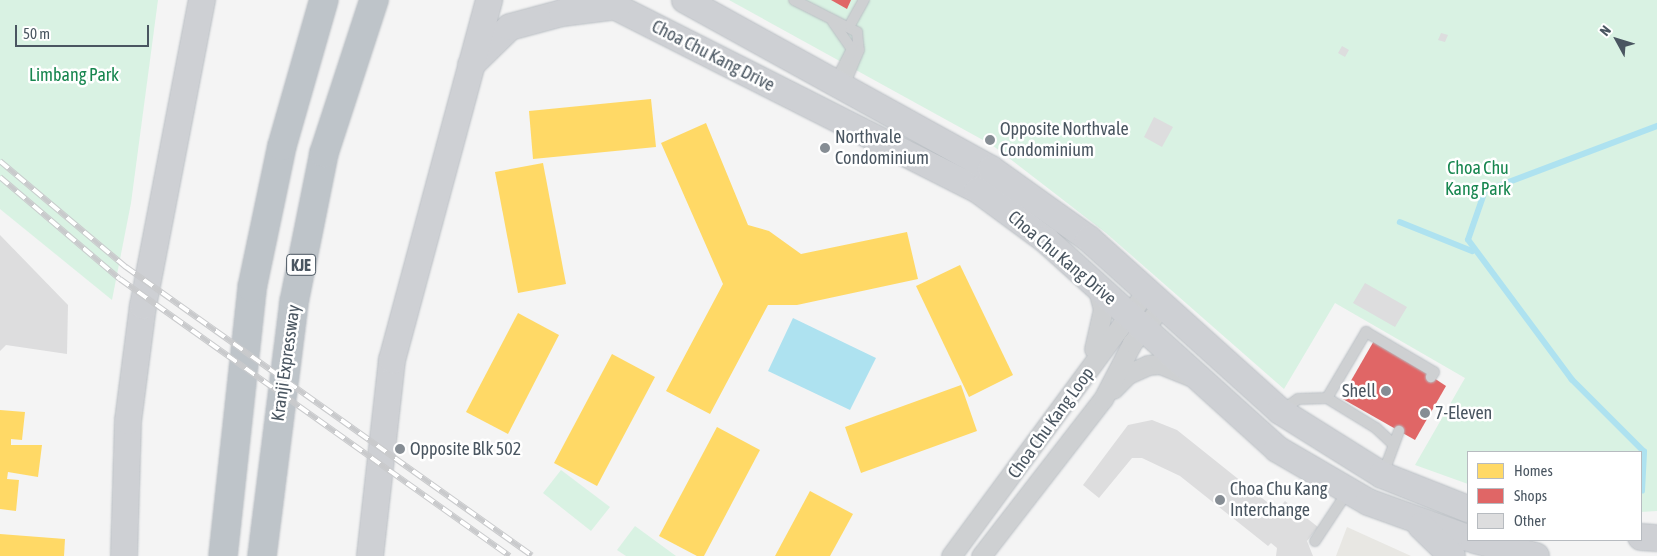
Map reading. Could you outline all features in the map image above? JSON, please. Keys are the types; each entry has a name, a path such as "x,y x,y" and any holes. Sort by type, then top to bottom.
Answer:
{"highway":[{"name":"KJE","path":"223,556 252,288 282,146 324,0"},
{"name":"Kranji Expressway","path":"262,556 294,302 324,153 374,0"}],"main road":[{"path":"124,556 128,421 143,306 202,0"},
{"path":"370,556 392,360 469,67 489,0"},
{"name":"Choa Chu Kang Drive","path":"685,0 991,169 1089,239 1156,296 1280,411 1382,475 1467,509"},
{"path":"469,67 510,28 562,13 610,3"},
{"name":"Choa Chu Kang Drive","path":"610,3 978,190 1046,240 1277,449 1348,491 1410,518 1467,538"},
{"path":"1277,449 1270,430 1280,411"},
{"path":"1410,518 1452,556"},
{"path":"1642,537 1657,538"},
{"path":"1478,541 1536,556"}],"street":[{"path":"1087,375 1102,329 1103,309 1096,286"},
{"name":"Choa Chu Kang Loop","path":"951,556 1087,375 1156,296"},
{"name":"Choa Chu Kang Loop","path":"981,556 1103,399 1135,322"},
{"path":"1103,399 1128,374 1148,365 1160,364 1198,379"}],"lane":[{"path":"794,0 833,22 850,26 857,32 859,50 838,86"},
{"path":"850,26 864,0"},
{"path":"833,22 852,49 838,86"},
{"path":"1327,398 1366,332 1434,372 1431,377"},
{"path":"1280,411 1298,399 1327,398 1376,428 1392,443"},
{"path":"1382,475 1392,443 1399,431"},
{"path":"1315,541 1348,491"}],"shaded area":[{"path":"1347,527 1411,556 1336,556"}],"green space":[{"name":"Limbang Park","path":"0,0 158,0 131,203 112,300 0,209"},
{"name":"Choa Chu Kang Park","path":"729,0 1657,0 1657,511 1642,512 1642,451 1467,451 1467,484 1415,465 1465,378 1335,303 1284,389 1106,233 992,145"},
{"path":"561,470 610,507 591,531 543,493"},
{"path":"635,526 676,556 626,556 617,550"}],"water":[{"path":"793,318 876,358 850,410 768,371"}],"building: Homes":[{"path":"651,99 656,147 533,159 529,111"},
{"path":"706,123 748,225 769,231 801,254 907,232 918,279 797,305 768,305 710,414 666,391 723,284 661,143"},
{"path":"543,163 566,284 518,293 495,172"},
{"path":"960,265 1013,375 969,397 916,286"},
{"path":"518,313 559,335 508,434 466,412"},
{"path":"612,354 655,377 597,486 554,463"},
{"path":"961,385 977,431 861,473 845,427"},
{"path":"0,410 25,412 22,440 11,439 11,445 42,445 38,477 8,472 7,479 19,480 16,511 0,509"},
{"path":"717,427 760,450 704,556 697,556 659,536"},
{"path":"810,491 853,514 830,556 775,556"},
{"path":"0,534 65,539 64,556 0,556"}],"building: Shops":[{"path":"831,0 851,0 847,9"},
{"path":"1375,339 1446,386 1415,440 1341,398"}],"building: Other":[{"path":"1441,33 1448,35 1445,42 1438,40"},
{"path":"1342,46 1349,50 1345,57 1338,53"},
{"path":"1154,117 1173,127 1162,147 1144,137"},
{"path":"0,235 68,305 67,354 6,345 0,351"},
{"path":"1365,283 1407,307 1395,327 1353,303"},
{"path":"1152,420 1177,430 1277,510 1285,501 1318,527 1307,541 1313,556 1276,556 1277,548 1271,543 1268,546 1180,476 1142,458 1132,458 1099,498 1083,485 1128,425"}],"waterway":[{"path":"1642,491 1644,452 1572,380 1468,240 1485,191 1657,126"},
{"path":"1400,222 1472,251"}],"railway":[{"path":"0,161 126,267 532,556"},
{"path":"0,177 120,279 510,556"}],"place":[{"name":"Opposite Northvale Condominium","path":"990,140"},
{"name":"Northvale Condominium","path":"825,148"},
{"name":"Shell","path":"1386,391"},
{"name":"7-Eleven","path":"1425,413"},
{"name":"Opposite Blk 502","path":"400,449"},
{"name":"Choa Chu Kang Interchange","path":"1220,500"}]}
